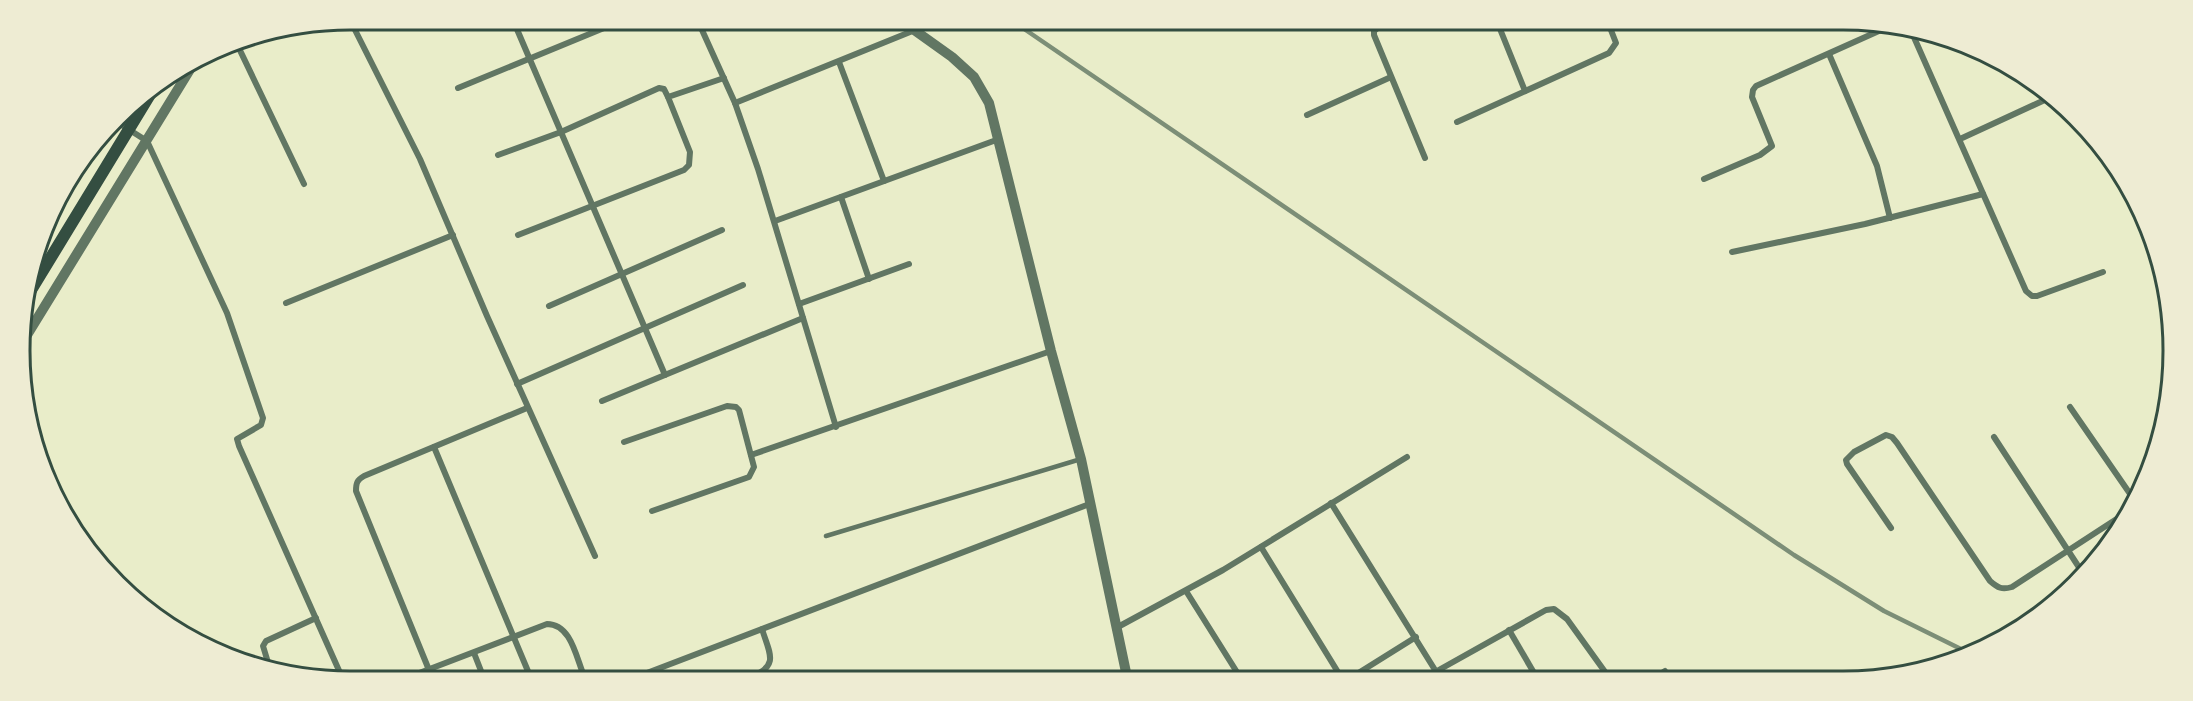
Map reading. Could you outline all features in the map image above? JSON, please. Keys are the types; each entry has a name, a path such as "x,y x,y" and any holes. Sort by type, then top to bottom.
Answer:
{"main road":[{"path":"39,275 142,107"}],"street":[{"path":"355,30 405,126 527,408 595,556"},
{"path":"517,30 665,375"},
{"path":"458,88 599,30"},
{"path":"702,30 735,103 775,221 836,426"},
{"path":"735,103 915,30 952,57 974,77 989,103 1051,351 1081,459 1126,671"},
{"path":"1375,30 1374,35 1390,77 1425,158"},
{"path":"1500,30 1525,91"},
{"path":"1457,122 1609,53 1616,43 1611,30"},
{"path":"1704,179 1760,155 1772,146 1752,97 1756,86 1876,32"},
{"path":"1914,38 2029,294 2037,296 2103,272"},
{"path":"240,50 304,184"},
{"path":"1828,54 1877,166 1890,218"},
{"path":"839,62 884,182"},
{"path":"31,328 187,75"},
{"path":"1307,115 1390,77"},
{"path":"668,97 723,78"},
{"path":"498,155 561,132 659,88 664,89 668,97 690,152 689,165 684,170 518,235"},
{"path":"1960,139 2043,101"},
{"path":"123,126 147,141 236,333 263,418 261,425 237,439 239,446 339,670"},
{"path":"775,221 999,139"},
{"path":"1732,252 1890,218 1983,194"},
{"path":"841,197 869,279"},
{"path":"549,306 722,230"},
{"path":"286,303 453,235"},
{"path":"799,304 909,264"},
{"path":"517,384 743,285"},
{"path":"602,401 803,318"},
{"path":"751,455 1051,351"},
{"path":"624,442 732,405 739,410 754,467 749,477 652,511"},
{"path":"2070,407 2129,493"},
{"path":"429,670 356,491 356,484 358,479 364,476 527,408"},
{"path":"1891,528 1846,460 1854,452 1886,435 1892,437 1897,443 1990,581 1997,587 2004,589 2012,587 2114,520"},
{"path":"1994,437 2079,567"},
{"path":"434,447 528,671"},
{"path":"1116,628 1186,591 1261,547 1407,457"},
{"path":"652,671 1092,503"},
{"path":"1331,503 1437,671"},
{"path":"1261,547 1337,671"},
{"path":"1186,591 1236,671"},
{"path":"1444,671 1509,630 1546,610 1554,609 1567,619 1604,671"},
{"path":"266,659 263,652 266,641 316,618"},
{"path":"426,671 547,624 561,627 567,633 582,671"},
{"path":"762,629 771,658 765,671"},
{"path":"1509,630 1533,671"},
{"path":"1362,671 1416,637"},
{"path":"474,652 481,671"}],"lane":[{"path":"826,536 1081,459"}],"railway":[{"path":"1026,30 1794,555 1884,611 1960,649"}]}
